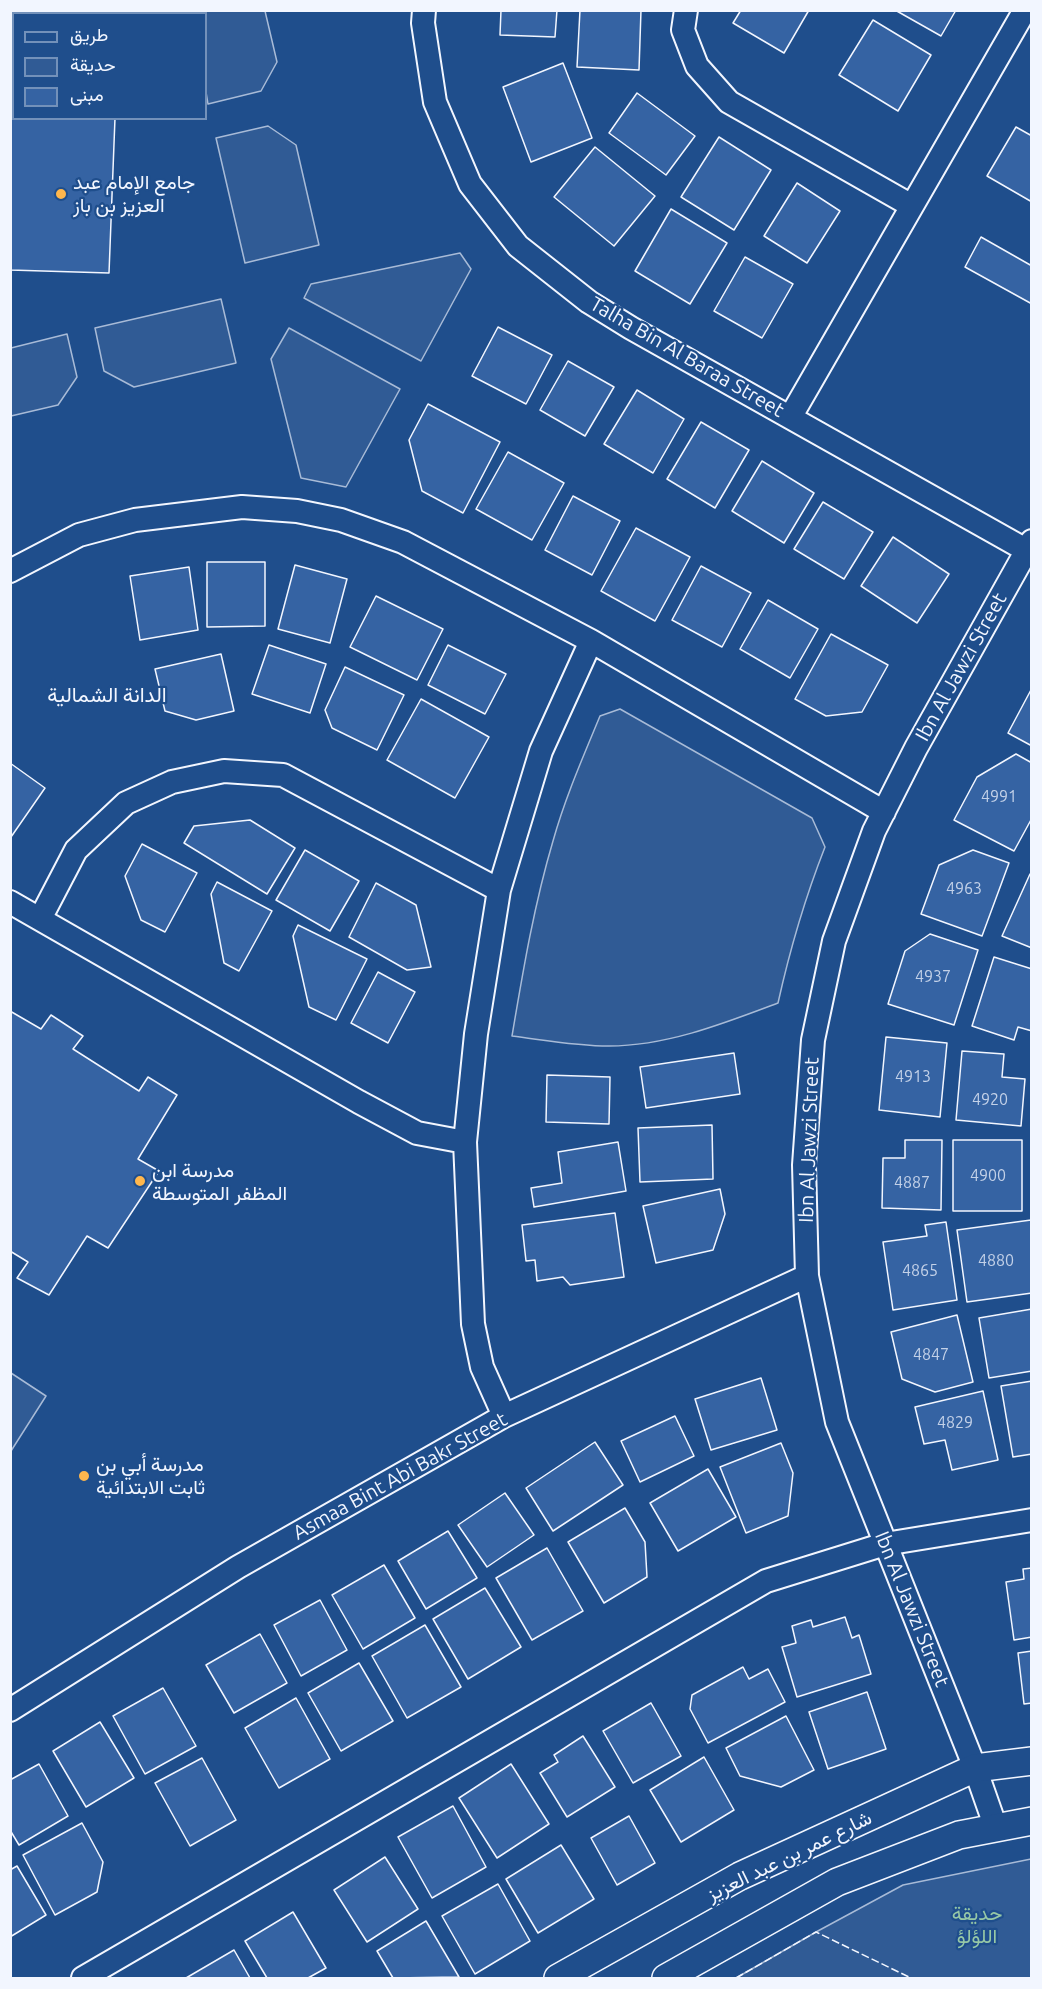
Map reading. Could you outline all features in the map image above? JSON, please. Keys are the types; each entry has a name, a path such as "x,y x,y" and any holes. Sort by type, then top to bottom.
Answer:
{"street":[{"name":"Talha Bin Al Baraa Street","path":"424,10 423,23 435,102 470,184 518,246 589,302 632,328 1029,546"},
{"path":"686,10 683,30 697,66 729,102 912,206"},
{"path":"791,416 1025,10"},
{"path":"10,571 78,535 135,520 242,507 297,511 341,520 403,542 591,641 884,812"},
{"name":"Ibn Al Jawzi Street","path":"996,1828 975,1768 837,1422 807,1276 804,1165 813,1040 834,941 874,831 916,747 1029,546"},
{"path":"504,1416 483,1367 473,1324 465,1142 476,1034 499,890 541,751 591,641"},
{"path":"40,919 76,850 126,803 172,782 224,771 284,775 499,890"},
{"path":"10,902 359,1102 417,1132 465,1142"},
{"name":"Asmaa Bint Abi Bakr Street","path":"10,1710 238,1567 504,1416 807,1276"},
{"path":"83,1978 766,1581 885,1544 1032,1520"},
{"name":"شارع عمر بن عبد العزيز","path":"558,1978 740,1876 975,1768 1032,1761"},
{"path":"666,1978 837,1882 959,1835 1032,1821"}],"green space":[{"path":"265,11 277,62 261,91 208,104 207,12 187,12"},
{"path":"268,126 296,145 319,245 245,263 216,138"},
{"path":"460,253 471,269 421,361 304,298 311,284"},
{"path":"221,299 236,363 134,387 104,371 95,328"},
{"path":"289,328 400,389 346,487 301,478 271,359"},
{"path":"67,334 77,377 58,405 11,416 11,348"},
{"path":"620,709 812,818 825,847 798,924 778,1003 674,1038 631,1045 584,1045 512,1036 535,914 558,825 600,716"},
{"path":"11,1373 46,1396 11,1451"},
{"name":"حديقة اللؤلؤ","path":"1031,1859 1031,1978 736,1978 903,1885"}],"building":[{"path":"501,10 557,10 555,37 500,35"},
{"path":"580,10 641,10 639,70 577,67"},
{"path":"741,10 809,10 784,53 733,23"},
{"path":"895,10 956,10 941,36"},
{"path":"873,20 931,55 898,111 839,75"},
{"name":"جامع الإمام عبد العزيز بن باز","path":"10,37 12,37 12,120 115,120 109,273 10,270"},
{"path":"563,63 592,138 531,162 503,87"},
{"path":"637,93 695,136 666,175 609,133"},
{"path":"1016,127 1032,136 1032,202 987,176"},
{"path":"719,137 771,170 734,230 681,197"},
{"path":"595,147 655,196 614,246 554,197"},
{"path":"797,183 840,211 807,263 764,236"},
{"path":"671,209 727,243 690,304 635,271"},
{"path":"981,237 1032,266 1032,304 965,267"},
{"path":"745,257 793,284 762,338 714,311"},
{"path":"498,327 552,355 526,404 472,376"},
{"path":"568,361 614,387 585,436 540,410"},
{"path":"637,390 684,419 653,473 604,444"},
{"path":"428,404 500,442 463,513 422,491 409,440"},
{"path":"701,422 749,450 715,508 667,479"},
{"path":"508,452 564,483 532,540 476,509"},
{"path":"762,461 814,493 784,543 732,511"},
{"path":"573,496 620,521 592,575 545,550"},
{"path":"823,502 873,532 844,579 794,549"},
{"path":"636,528 690,557 655,621 601,591"},
{"path":"893,537 949,574 917,623 861,586"},
{"path":"207,562 265,562 265,626 207,627"},
{"path":"295,565 347,579 330,643 278,629"},
{"path":"701,566 751,593 722,647 672,620"},
{"path":"189,567 198,630 140,640 130,576"},
{"path":"376,596 443,629 417,680 350,647"},
{"path":"768,600 818,629 790,678 740,649"},
{"path":"831,634 888,665 862,712 826,716 795,699"},
{"path":"269,645 326,664 310,713 252,694"},
{"path":"448,645 506,674 485,714 428,685"},
{"path":"221,654 234,711 196,720 165,711 155,669"},
{"path":"345,667 404,695 377,750 332,728 325,710"},
{"path":"1032,688 1032,746 1008,733"},
{"path":"421,699 489,737 455,798 387,760"},
{"path":"1016,754 1032,763 1032,818 1014,851 954,820 977,777"},
{"path":"10,763 45,788 11,837 10,837"},
{"path":"250,820 295,848 267,894 184,843 194,826"},
{"path":"142,844 197,873 165,932 141,920 125,876"},
{"path":"305,850 359,881 330,931 276,900"},
{"path":"973,850 1009,863 982,936 921,914 939,865"},
{"path":"1030,874 1032,875 1032,948 1002,936"},
{"path":"217,882 272,911 239,971 224,963 211,894"},
{"path":"376,883 416,905 431,967 407,970 349,937"},
{"path":"298,925 367,959 336,1020 309,1007 293,936"},
{"path":"930,934 978,950 954,1025 888,1004 905,951"},
{"path":"994,957 1032,969 1032,1031 1018,1027 1014,1040 972,1026"},
{"path":"378,972 415,992 388,1043 351,1023"},
{"path":"10,1011 41,1029 51,1015 83,1036 73,1049 139,1091 148,1077 177,1095 138,1159 159,1171 108,1248 87,1236 49,1295 17,1278 28,1262 10,1251"},
{"path":"886,1037 947,1043 940,1117 879,1110"},
{"path":"962,1051 1004,1054 1002,1077 1025,1079 1021,1126 956,1120"},
{"path":"734,1053 740,1094 646,1108 640,1067"},
{"path":"547,1075 610,1077 609,1124 546,1122"},
{"path":"712,1125 713,1179 640,1182 638,1128"},
{"path":"905,1140 942,1140 941,1210 882,1208 883,1158 905,1158"},
{"path":"953,1140 1022,1140 1022,1211 953,1211"},
{"path":"618,1142 626,1191 534,1207 531,1188 562,1183 558,1152"},
{"path":"720,1189 725,1214 713,1250 656,1263 643,1206"},
{"path":"615,1213 624,1277 570,1285 563,1277 537,1281 535,1260 526,1261 522,1225"},
{"path":"1031,1220 1032,1293 967,1302 957,1230"},
{"path":"946,1222 957,1300 893,1310 883,1242 927,1236 925,1225"},
{"path":"1032,1309 1032,1371 989,1378 979,1318"},
{"path":"957,1315 973,1382 935,1392 902,1379 891,1332"},
{"path":"761,1378 777,1430 711,1450 695,1399"},
{"path":"1032,1381 1032,1454 1013,1457 1001,1386"},
{"path":"983,1391 998,1460 952,1470 945,1440 924,1444 915,1407"},
{"path":"675,1416 694,1456 640,1482 621,1441"},
{"path":"595,1442 623,1485 553,1531 526,1488"},
{"path":"781,1443 793,1473 788,1516 746,1533 720,1467"},
{"path":"708,1469 736,1517 678,1551 650,1503"},
{"path":"505,1493 534,1535 487,1567 458,1525"},
{"path":"625,1508 645,1542 647,1577 604,1603 568,1542"},
{"path":"448,1531 477,1578 426,1609 398,1561"},
{"path":"547,1548 583,1611 532,1640 496,1578"},
{"path":"384,1565 415,1618 363,1649 332,1595"},
{"path":"1032,1568 1032,1637 1014,1640 1006,1582 1024,1579 1023,1569"},
{"path":"485,1588 521,1647 468,1679 433,1619"},
{"path":"320,1600 347,1650 301,1676 274,1625"},
{"path":"845,1617 852,1638 859,1635 871,1674 797,1697 782,1647 796,1643 792,1626 811,1620 813,1627"},
{"path":"425,1625 461,1687 407,1718 372,1656"},
{"path":"260,1634 287,1683 234,1713 206,1665"},
{"path":"1032,1651 1032,1703 1024,1704 1018,1653"},
{"path":"359,1663 393,1721 341,1751 308,1693"},
{"path":"743,1667 749,1679 768,1669 785,1702 708,1743 690,1709 692,1695"},
{"path":"163,1688 196,1746 145,1774 113,1716"},
{"path":"867,1692 886,1749 828,1769 809,1712"},
{"path":"296,1698 330,1759 279,1788 245,1728"},
{"path":"651,1703 681,1756 633,1783 603,1731"},
{"path":"786,1716 814,1770 781,1787 740,1776 726,1748"},
{"path":"100,1722 134,1778 86,1807 53,1751"},
{"path":"583,1736 615,1787 567,1817 540,1773 558,1762 554,1755"},
{"path":"704,1757 734,1810 681,1842 650,1790"},
{"path":"202,1758 236,1820 190,1846 155,1783"},
{"path":"39,1764 68,1816 19,1845 10,1830 10,1780"},
{"path":"511,1764 549,1824 497,1858 459,1798"},
{"path":"453,1806 486,1867 432,1898 398,1837"},
{"path":"629,1816 655,1863 617,1885 591,1838"},
{"path":"82,1823 103,1862 97,1892 55,1915 23,1855"},
{"path":"561,1845 594,1899 538,1933 506,1879"},
{"path":"385,1857 418,1909 367,1942 334,1890"},
{"path":"17,1866 46,1915 10,1937 10,1870"},
{"path":"498,1884 530,1941 475,1974 442,1916"},
{"path":"293,1912 326,1968 308,1978 267,1978 245,1941"},
{"path":"426,1921 459,1977 393,1978 377,1951"},
{"path":"234,1950 250,1978 186,1978"}],"fence":[{"path":"736,1978 816,1932 911,1978"}],"place":[{"name":"جامع الإمام عبد العزيز بن باز","path":"61,194"},
{"name":"مدرسة ابن المظفر المتوسطة","path":"140,1181"},
{"name":"مدرسة أبي بن ثابت الابتدائية","path":"84,1476"}],"district":[{"name":"الدانة الشمالية","path":"107,695"}]}
